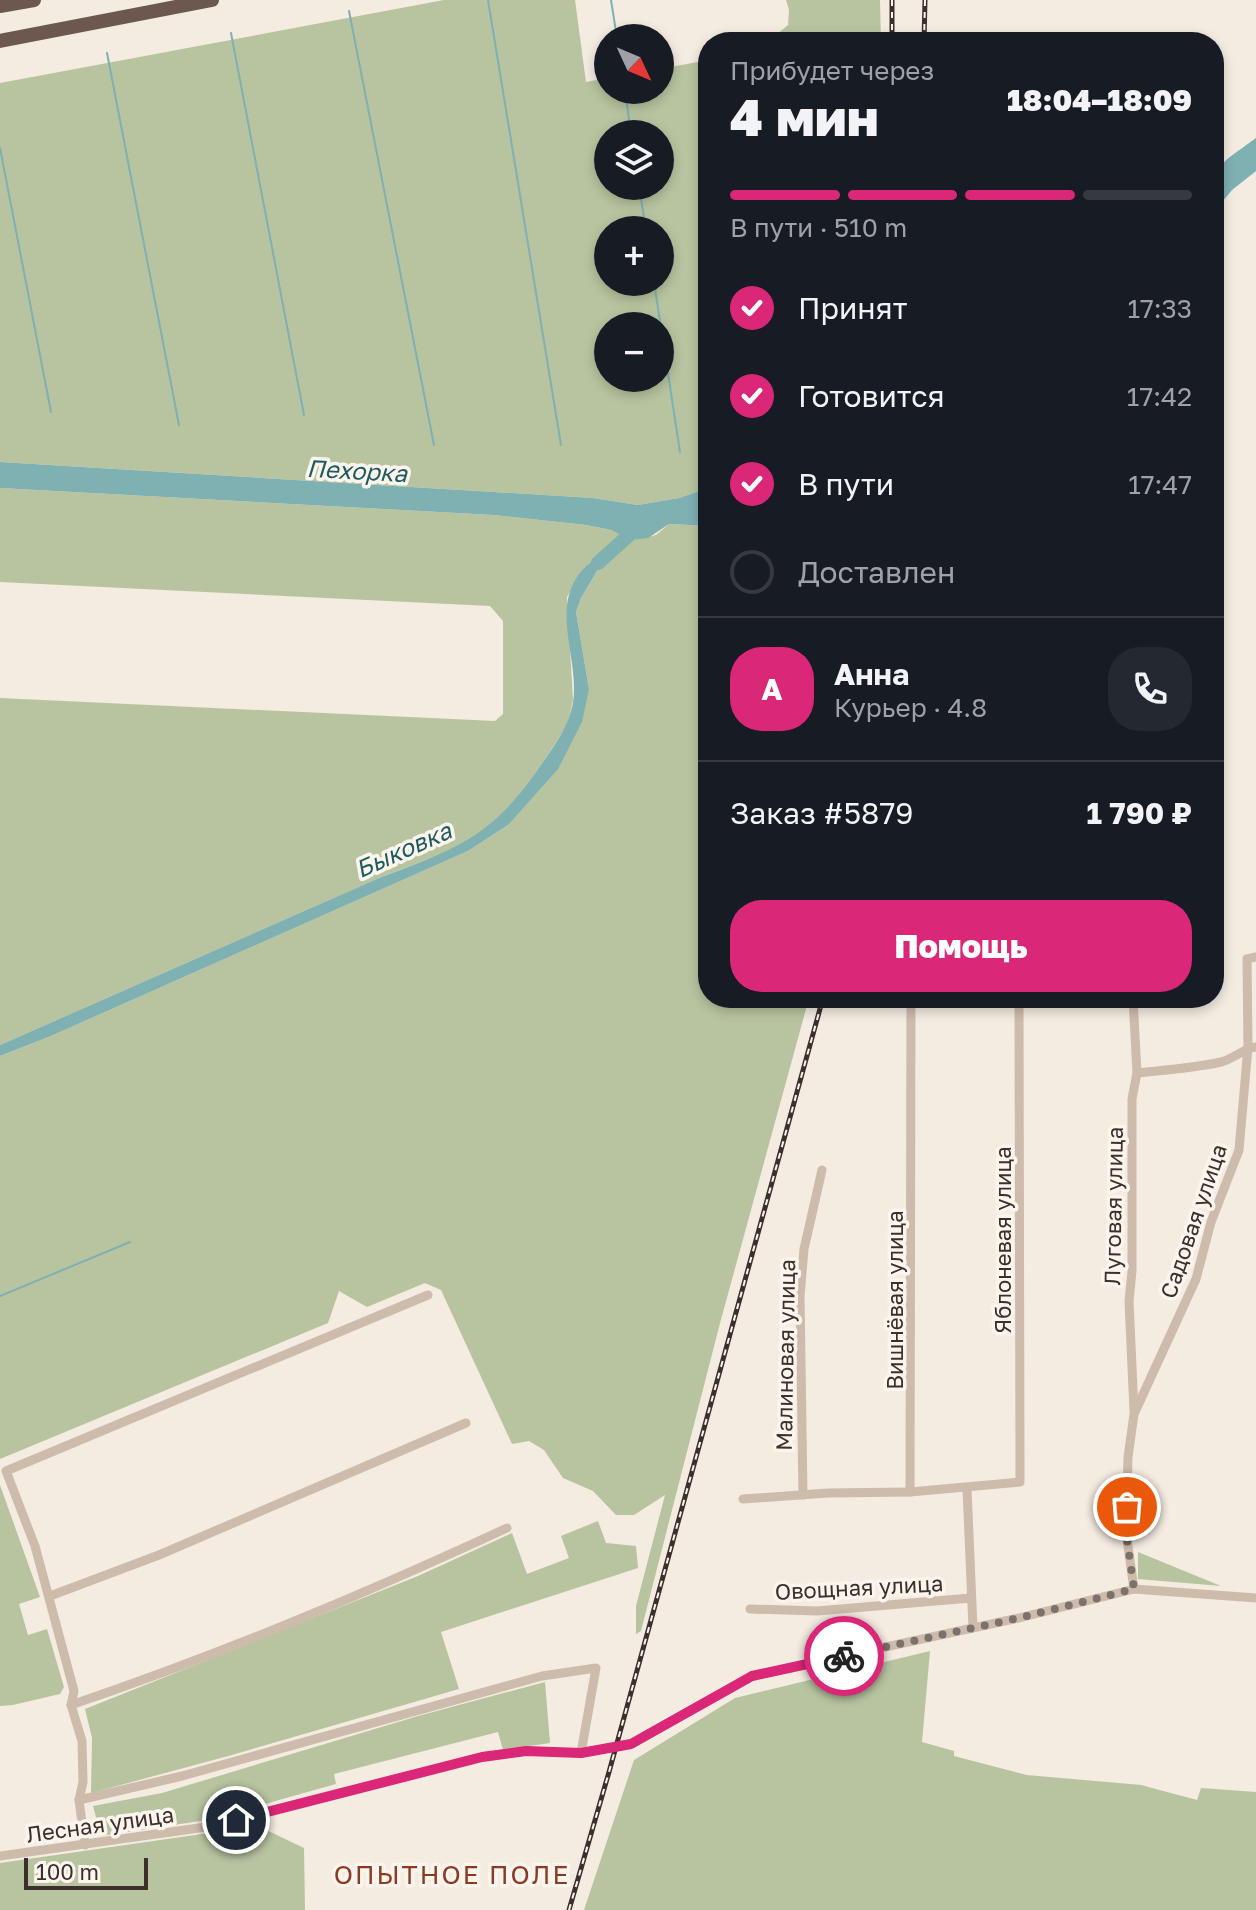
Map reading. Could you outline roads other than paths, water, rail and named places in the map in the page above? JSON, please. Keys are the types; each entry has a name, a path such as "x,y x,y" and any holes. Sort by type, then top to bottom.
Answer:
{"highway":[{"path":"0,6 34,0"},
{"path":"0,41 212,0"}],"street":[{"name":"Садовая улица","path":"1134,1589 1126,1532 1128,1457 1134,1414 1196,1279 1211,1222 1239,1150 1252,1047 1247,959 1256,957"},
{"name":"Вишнёвая улица","path":"910,1492 911,1008"},
{"name":"Яблоневая улица","path":"967,1489 1020,1482 1019,1008"},
{"name":"Луговая улица","path":"1134,1008 1137,1073 1132,1099 1132,1271 1129,1301 1134,1414"},
{"path":"1137,1073 1224,1061 1252,1047"},
{"name":"Малиновая улица","path":"803,1495 800,1296 804,1249 822,1170"},
{"path":"85,1845 79,1800 83,1782 82,1741 71,1705 74,1691 35,1546 6,1471 428,1295"},
{"path":"50,1596 159,1555 466,1423"},
{"path":"743,1499 967,1489 973,1628 1134,1589 1256,1598"},
{"path":"71,1705 211,1654 412,1572 507,1528"},
{"name":"Овощная улица","path":"750,1609 817,1611 971,1598"},
{"name":"Лесная улица","path":"0,1856 206,1827 482,1757 526,1751 581,1753 631,1744 752,1676 973,1628"},
{"path":"79,1800 182,1776 542,1676 596,1668 581,1753"}],"water":[{"path":"1256,138 1256,171 1224,200 1224,163"},
{"path":"0,462 593,498 638,505 698,491 698,525 669,524 648,538 631,540 611,530 586,525 493,515 0,488"},
{"path":"609,551 576,612 589,689 582,722 558,769 508,825 468,851 0,1056 0,1045 432,857 473,836 490,823 525,787 557,741 568,719 574,686 568,599 573,583 584,568"}],"waterway":[{"path":"488,0 561,445"},
{"path":"611,0 615,24"},
{"path":"349,11 434,445"},
{"path":"231,33 304,415"},
{"path":"107,53 179,425"},
{"path":"627,104 629,120"},
{"path":"0,148 51,412"},
{"path":"641,200 644,216"},
{"path":"656,296 680,452"},
{"name":"Быковка","path":"598,563 639,526"},
{"path":"0,1296 130,1242"}],"railway":[{"path":"892,0 892,32"},
{"path":"924,32 925,0"},
{"path":"569,1910 820,1008"}],"district":[{"name":"ОПЫТНОЕ ПОЛЕ","path":"452,1874"}],"water label":[{"name":"Пехорка","path":"357,470"}]}
